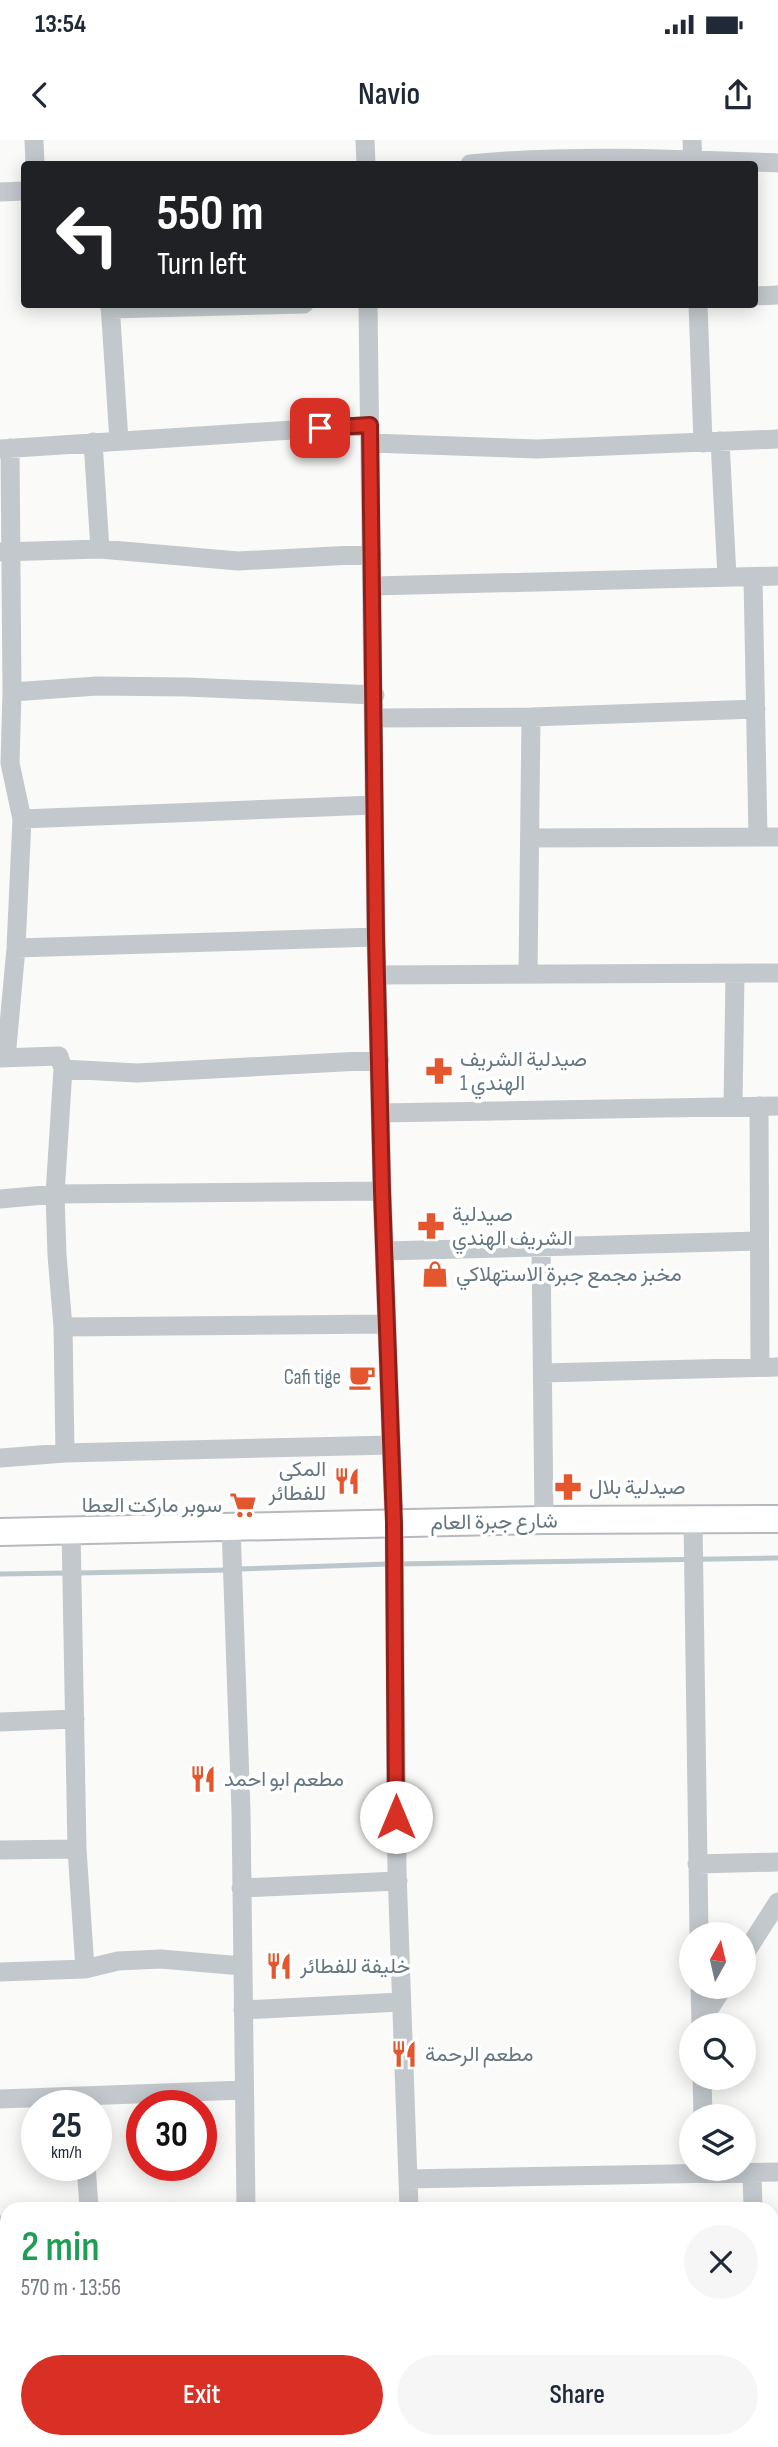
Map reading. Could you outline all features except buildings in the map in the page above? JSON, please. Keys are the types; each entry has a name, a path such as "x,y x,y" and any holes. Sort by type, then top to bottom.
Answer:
{"main road":[{"name":"شارع جبرة العام","path":"0,1532 544,1520 778,1519"}],"street":[{"path":"34,140 35,161"},
{"path":"365,140 366,161"},
{"path":"481,161 522,150 692,155 756,161"},
{"path":"758,161 778,163"},
{"path":"0,192 21,191"},
{"path":"758,296 778,295"},
{"path":"110,308 118,441"},
{"path":"368,308 376,937 394,1523 398,1881 409,2202"},
{"path":"698,308 727,578"},
{"path":"65,1453 63,1327 55,1194 63,1069 59,1056 3,1058 16,948 22,819 5,763 12,692 5,448 118,441 370,434 537,449 778,439"},
{"path":"93,442 100,549"},
{"path":"6,552 100,549 238,561 372,554"},
{"path":"373,586 778,576"},
{"path":"530,838 768,837 756,709 753,577"},
{"path":"12,692 123,687 374,695"},
{"path":"374,718 531,717 756,709"},
{"path":"528,974 531,717"},
{"path":"22,819 374,805"},
{"path":"16,948 376,937"},
{"path":"378,975 778,973"},
{"path":"733,1106 734,974"},
{"path":"63,1069 137,1073 380,1060"},
{"path":"380,1113 769,1106 759,1241 769,1367 544,1373"},
{"path":"0,1199 55,1194 382,1191"},
{"path":"385,1251 759,1241"},
{"path":"541,1246 544,1520"},
{"path":"63,1327 387,1324"},
{"path":"0,1458 65,1453 391,1445"},
{"path":"693,1520 699,1922"},
{"path":"231,1527 242,1888 246,2202"},
{"path":"71,1530 77,1849 85,1969"},
{"path":"0,1722 75,1719"},
{"path":"0,1850 77,1849"},
{"path":"697,1864 778,1862"},
{"path":"242,1888 398,1881"},
{"path":"756,1936 778,1902"},
{"path":"0,1972 85,1969 118,1961 161,1959 242,1966"},
{"path":"243,2010 401,2001"},
{"path":"112,2099 244,2090"},
{"path":"0,2099 21,2100"},
{"path":"408,2179 679,2172"},
{"path":"756,2173 778,2172"},
{"path":"87,2181 89,2202"},
{"path":"752,2181 753,2202"}],"waterway":[{"path":"398,1564 778,1558"},
{"path":"238,1569 389,1564"},
{"path":"77,1573 228,1570"},
{"path":"0,1574 67,1573"}],"place":[{"name":"صيدلية الشريف الهندي 1","path":"439,1071"},
{"name":"صيدلية الشريف الهندي","path":"431,1226"},
{"name":"مخبز مجمع جبرة الاستهلاكي","path":"435,1274"},
{"name":"Cafi tige","path":"362,1377"},
{"name":"المكي للفطائر","path":"347,1481"},
{"name":"صيدلية بلال","path":"568,1487"},
{"name":"سوبر ماركت العطا","path":"243,1505"},
{"name":"مطعم ابو احمد","path":"203,1779"},
{"name":"خليفة للفطائر","path":"279,1966"},
{"name":"مطعم الرحمة","path":"404,2054"}],"route":[{"path":"320,428 370,425 376,937 394,1523 396,1817"}]}
